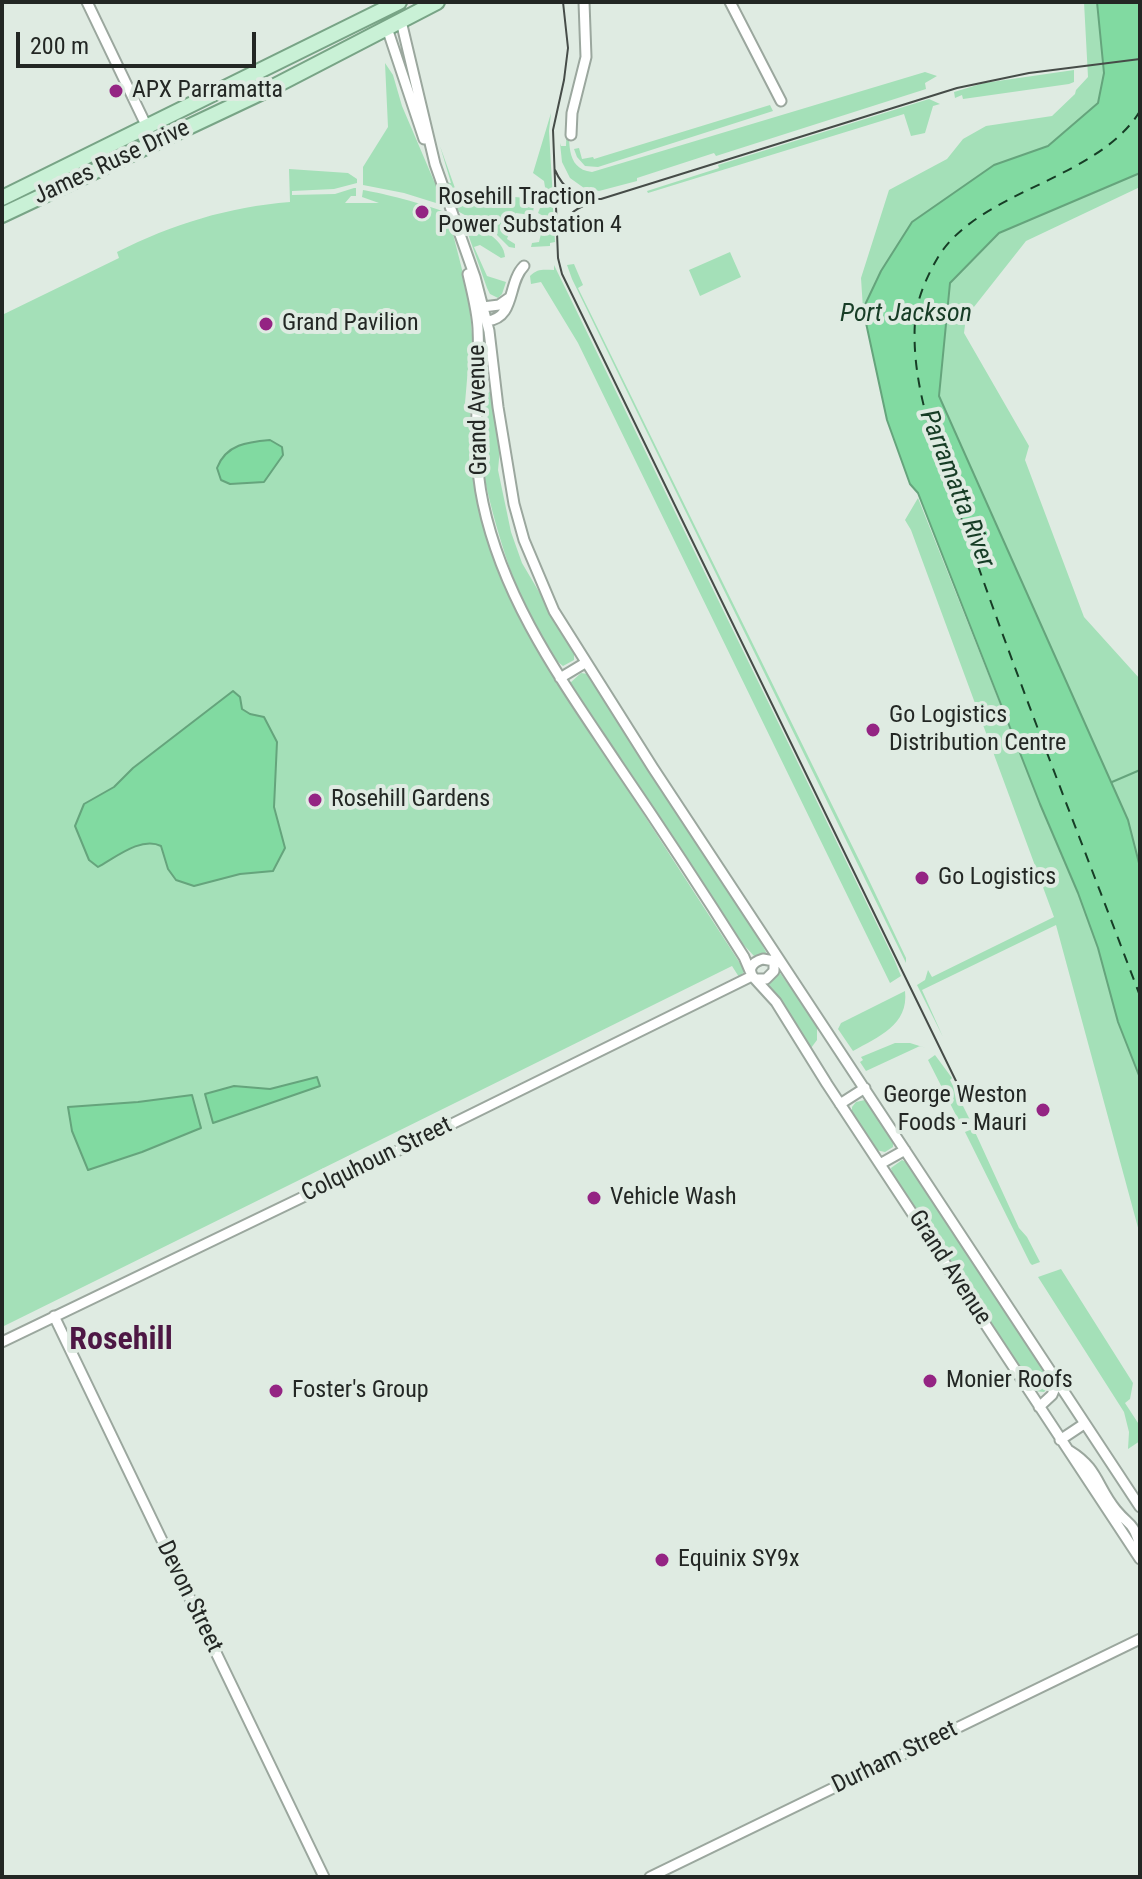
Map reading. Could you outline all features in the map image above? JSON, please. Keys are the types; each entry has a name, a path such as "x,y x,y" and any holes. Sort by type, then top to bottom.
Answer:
{"main road":[{"name":"James Ruse Drive","path":"2,215 273,87 437,2"},
{"name":"James Ruse Drive","path":"2,198 379,7 397,3"},
{"path":"397,3 401,21"},
{"path":"379,7 387,28"}],"street":[{"path":"87,2 147,127"},
{"path":"571,135 572,113 586,57 584,2"},
{"path":"730,2 781,101"},
{"name":"Grand Avenue","path":"401,21 435,164"},
{"name":"Grand Avenue","path":"387,28 483,307 491,345 507,471 524,540 554,611 747,911 1140,1507"},
{"name":"Grand Avenue","path":"458,232 476,316 475,457 483,504 511,590 530,629 690,872 744,957 752,975 776,1002 1063,1444 1109,1506 1140,1559"},
{"path":"487,321 498,319 505,313 514,279 524,266"},
{"path":"476,316 483,307 503,303 510,295"},
{"name":"Grand Avenue","path":"476,316 487,321"},
{"path":"476,391 485,390 490,385 491,345"},
{"path":"560,678 585,663"},
{"name":"Grand Avenue","path":"747,911 774,961 819,1019"},
{"path":"757,960 774,961 772,975 763,980 752,975 757,960"},
{"name":"Colquhoun Street","path":"2,1342 752,975"},
{"path":"840,1104 865,1088"},
{"path":"880,1164 905,1150"},
{"name":"Devon Street","path":"54,1316 324,1877"},
{"path":"1039,1407 1052,1395 1057,1383"},
{"path":"1063,1444 1084,1424"},
{"path":"1129,1491 1109,1506 1133,1525 1140,1545"},
{"name":"Durham Street","path":"650,1877 1140,1639"}],"shaded area":[{"path":"1084,2 1097,2 1104,73 1098,103 1048,146 994,165 881,271 863,309 861,278 889,190 947,159 963,139 986,126 1052,116 1075,94 1088,77"},
{"path":"385,63 393,75 402,106 434,181 451,183 440,146 456,191 525,198 529,184 536,190 533,213 516,213 507,239 515,244 515,248 509,247 492,230 452,208 404,193 363,185 363,167 388,127"},
{"path":"1074,70 1074,82 1069,84 955,98 954,92 984,83"},
{"path":"925,72 937,76 925,83 926,89 599,191 584,188 570,178 562,162 560,143 566,146 567,117 573,159 583,170 592,172"},
{"path":"929,99 940,104 933,106 925,133 911,136 904,114 647,191 719,168 718,165"},
{"path":"770,105 773,111 598,167 585,166 574,149 579,148 582,159 594,159"},
{"path":"551,113 549,131 553,200 550,201 555,242 550,246 531,247 532,243 539,242 545,217 538,213 546,193 544,181 533,173"},
{"name":"Rosehill Gardens","path":"289,169 348,173 357,179 357,183 334,189 292,191 292,195 335,194 356,188 356,196 351,196 345,203 379,203 362,197 363,190 421,204 468,221 500,244 505,257 501,258 480,245 474,247 487,276 506,282 498,298 490,294 487,288 468,234 452,230 469,297 473,347 470,345 465,403 470,404 470,439 476,489 492,551 515,608 560,685 745,971 739,977 732,966 2,1327 2,315 119,258 117,252 159,233 201,218 290,202"},
{"path":"1140,170 1140,187 1026,241 966,317 964,333 1029,446 1025,460 1084,617 1140,679 1140,867 1079,711 939,396 950,283 999,233 1120,182"},
{"path":"730,252 741,277 700,296 689,270"},
{"path":"574,264 583,285 578,288 866,874 906,963 572,279 567,265"},
{"path":"554,265 894,959 901,976 890,983 578,343 541,282 531,284 530,276 533,273 554,270"},
{"path":"492,389 500,449 498,470 511,532 522,563 574,651 574,660 563,666 549,651 522,600 491,506 480,436 481,401"},
{"path":"918,498 1078,893 1098,948 1118,1022 1140,1078 1140,1235 1056,925 922,990 943,1037 917,985 925,980 928,970 932,977 1054,917 905,520"},
{"path":"581,673 588,674 747,917 767,954 754,956 741,942 570,683"},
{"path":"780,973 817,1024 817,1040 811,1048 795,1029 768,983"},
{"path":"905,991 905,1003 897,1021 881,1035 853,1051 838,1029 841,1023"},
{"path":"895,1043 920,1046 866,1071 860,1062 863,1060 861,1057"},
{"path":"935,1055 952,1078 950,1080 971,1122 962,1127 928,1060"},
{"path":"865,1100 893,1141 893,1147 885,1152 876,1150 852,1114 856,1102"},
{"path":"965,1132 975,1132 1019,1228 1040,1262 1030,1263"},
{"path":"902,1160 908,1163 1048,1377 1049,1387 1044,1392 1034,1391 893,1176 891,1168"},
{"path":"1061,1269 1133,1383 1130,1399 1125,1403 1140,1426 1140,1441 1128,1449 1129,1432 1124,1412 1038,1277"}],"water":[{"name":"Port Jackson","path":"1097,2 1140,2 1140,173 999,233 950,283 939,396 1128,820 1140,867 1140,1078 1118,1022 1098,948 1078,893 918,493 910,484 887,420 863,309 881,271 912,222 994,165 1048,146 1098,103 1104,73"},
{"path":"270,440 282,447 283,455 264,482 230,484 221,480 217,468 232,449 246,443"},
{"path":"233,691 240,697 242,709 264,717 277,742 274,807 285,848 273,871 240,874 194,886 176,880 168,869 161,846 154,844 129,849 98,867 89,860 75,826 84,804 114,787 133,768"},
{"path":"317,1077 320,1086 213,1123 205,1094 234,1086 270,1089"},
{"path":"192,1095 201,1128 88,1170 72,1131 68,1107"}],"waterway":[{"path":"1112,782 1140,770"}],"ferry route":[{"path":"1140,111 1121,135 1096,154 1007,200 955,236 929,273 915,321 918,378 941,462 1011,657 1140,996"}],"tram line":[{"path":"563,2 568,48 553,130 558,258 562,274 956,1081"},
{"path":"555,170 573,193 601,199 957,88 1029,73 1140,59"},
{"path":"561,232 574,212 596,201"}],"place":[{"name":"APX Parramatta","path":"116,91"},
{"name":"Rosehill Traction Power Substation 4","path":"422,212"},
{"name":"Grand Pavilion","path":"266,324"},
{"name":"Go Logistics Distribution Centre","path":"873,730"},
{"name":"Rosehill Gardens","path":"315,800"},
{"name":"Go Logistics","path":"922,878"},
{"name":"George Weston Foods - Mauri","path":"1043,1110"},
{"name":"Vehicle Wash","path":"594,1198"},
{"name":"Monier Roofs","path":"930,1381"},
{"name":"Foster's Group","path":"276,1391"},
{"name":"Equinix SY9x","path":"662,1560"}],"district":[{"name":"Rosehill","path":"121,1341"}],"water label":[{"name":"Parramatta River","path":"956,489"}]}
